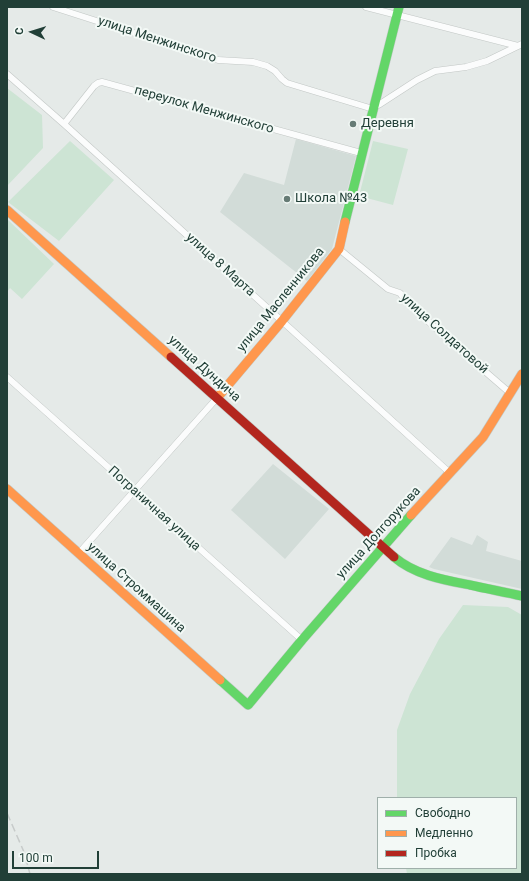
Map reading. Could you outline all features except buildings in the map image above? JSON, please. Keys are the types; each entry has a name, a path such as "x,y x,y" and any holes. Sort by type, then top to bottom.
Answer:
{"street":[{"name":"улица Менжинского","path":"53,7 218,60 253,62 267,66 275,70 282,79 287,82 373,108"},
{"path":"366,7 398,11 520,45"},
{"name":"улица Масленникова","path":"78,554 217,398 282,321 339,248 349,200 398,11"},
{"path":"373,108 417,80 435,71 466,67 487,61 520,45"},
{"name":"улица 8 Марта","path":"7,74 450,473"},
{"name":"переулок Менжинского","path":"64,124 94,86 102,82 361,153"},
{"name":"улица Дундича","path":"7,210 400,562 425,575 459,584 522,596"},
{"name":"улица Солдатовой","path":"339,248 388,289 400,293 405,300 442,335 510,393"},
{"name":"улица Долгорукова","path":"248,704 383,546 483,437 522,374"},
{"name":"Пограничная улица","path":"7,377 302,640"},
{"name":"улица Строммашина","path":"7,489 78,554 248,704"}],"shaded area":[{"name":"Школа №43","path":"296,139 356,156 332,249 307,281 220,212 244,173 284,185"},
{"path":"273,464 329,509 285,559 231,510"},
{"path":"477,535 488,542 486,551 522,561 522,589 429,567 451,537 472,545"}],"green space":[{"path":"7,88 42,115 43,148 7,186"},
{"path":"70,141 114,180 59,241 8,202"},
{"path":"373,141 408,149 393,205 359,196"},
{"path":"7,219 54,264 22,299 10,288 7,292"},
{"path":"463,605 508,607 522,615 522,874 407,874 406,869 517,869 517,797 397,797 397,730 410,694 439,639"}],"railway":[{"path":"7,813 24,852 30,874"}],"traffic: fast":[{"path":"345,222 399,7"},
{"path":"220,680 248,705 302,640 411,515"},
{"path":"394,557 411,568 430,576 522,596"}],"traffic: slow":[{"path":"7,210 171,357"},
{"path":"217,398 282,321 339,249 345,222"},
{"path":"411,515 483,437 522,374"},
{"path":"7,489 220,680"}],"traffic: jam":[{"path":"171,357 394,557"}],"place":[{"name":"Деревня","path":"353,124"},
{"name":"Школа №43","path":"287,199"}]}
